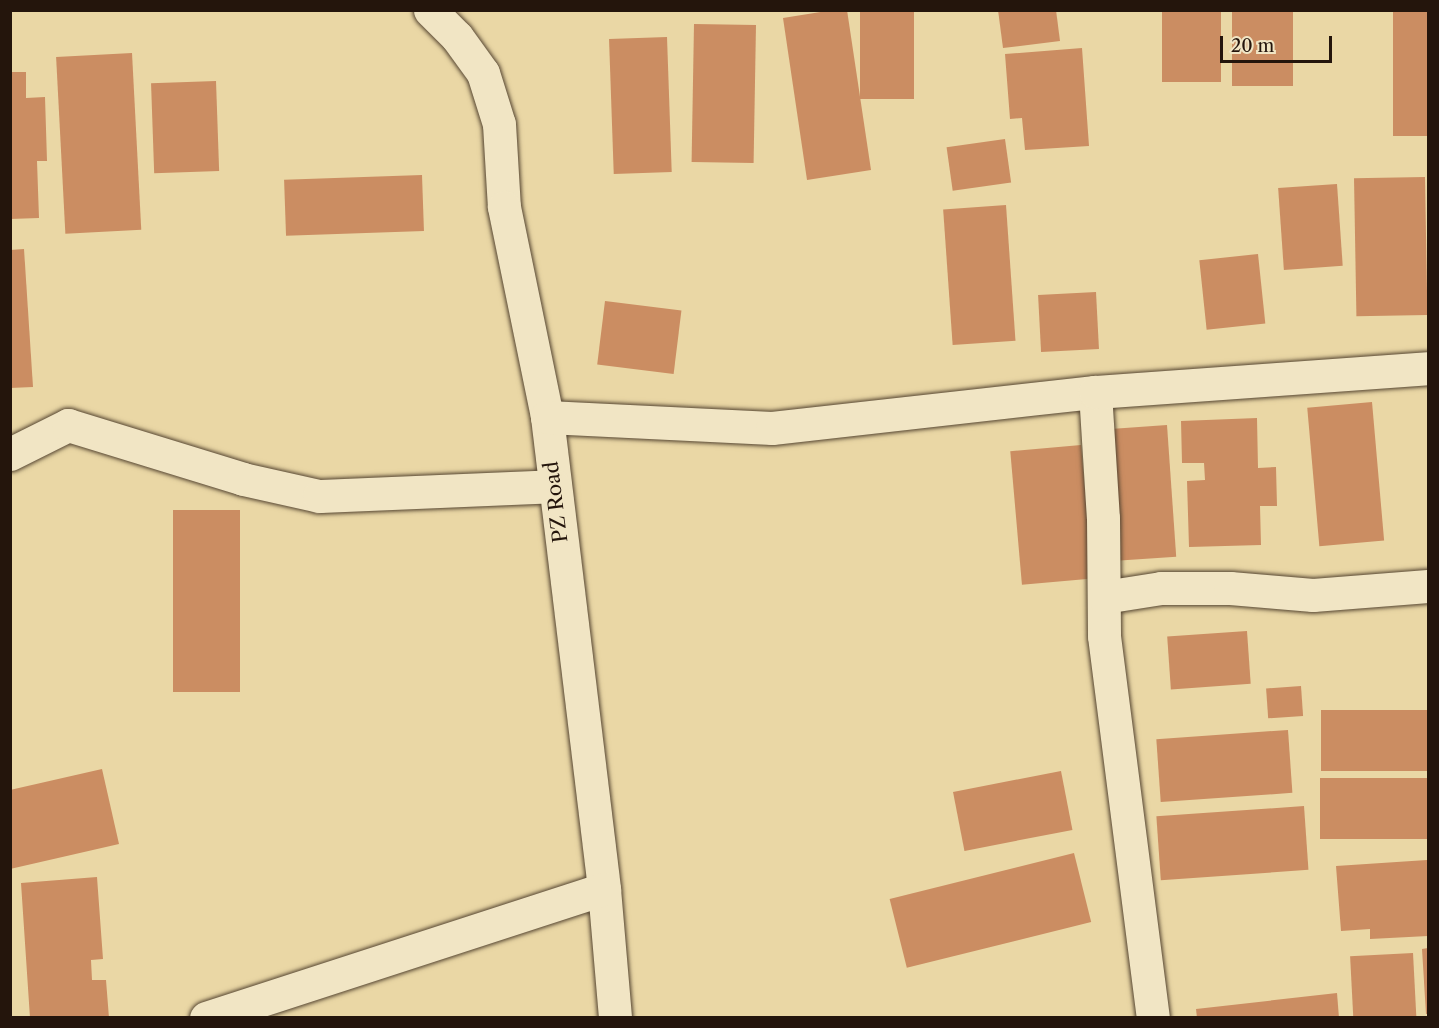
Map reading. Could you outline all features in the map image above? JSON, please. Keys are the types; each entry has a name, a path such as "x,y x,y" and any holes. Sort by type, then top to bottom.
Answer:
{"street":[{"name":"PZ Road","path":"430,10 457,37 483,73 499,124 504,207 547,417 604,890 615,1017"},
{"path":"547,417 772,428 1095,392 1428,368"},
{"path":"1095,392 1103,518 1104,636 1153,1017"},
{"path":"10,454 68,425 243,479 319,496 554,486"},
{"path":"1104,597 1161,588 1313,595 1428,586"},
{"path":"206,1017 604,890"}],"building":[{"path":"847,10 871,170 807,180 783,18"},
{"path":"860,10 914,10 914,99 860,99"},
{"path":"998,10 1056,10 1060,41 1003,48"},
{"path":"1162,10 1221,10 1221,82 1162,82"},
{"path":"1232,10 1293,10 1293,86 1232,86"},
{"path":"1393,10 1428,10 1428,136 1393,136"},
{"path":"694,24 756,25 754,163 692,162"},
{"path":"667,37 672,172 614,174 609,39"},
{"path":"1082,48 1089,146 1025,150 1022,118 1010,119 1005,54"},
{"path":"132,53 141,230 65,234 56,57"},
{"path":"10,72 26,72 26,98 45,97 47,161 37,161 39,218 10,219"},
{"path":"216,81 219,171 154,173 151,83"},
{"path":"1005,139 1011,183 953,191 947,147"},
{"path":"422,175 424,231 286,236 284,180"},
{"path":"1425,177 1427,315 1356,316 1354,178"},
{"path":"1337,184 1343,266 1284,270 1278,188"},
{"path":"1006,205 1015,341 953,345 943,209"},
{"path":"24,249 33,387 10,388 10,250"},
{"path":"1258,254 1265,324 1207,330 1199,260"},
{"path":"1096,292 1099,349 1041,352 1038,295"},
{"path":"605,301 681,310 674,374 597,365"},
{"path":"1372,402 1384,540 1319,546 1307,408"},
{"path":"1257,418 1258,468 1276,467 1277,506 1260,506 1261,545 1189,547 1187,481 1205,480 1204,463 1182,463 1181,421"},
{"path":"1167,425 1176,557 1116,561 1107,429"},
{"path":"1081,445 1093,578 1022,585 1010,451"},
{"path":"173,510 240,510 240,692 173,692"},
{"path":"1247,631 1251,684 1171,689 1167,637"},
{"path":"1301,686 1303,716 1268,718 1266,688"},
{"path":"1321,710 1428,710 1428,771 1321,771"},
{"path":"1288,730 1292,793 1161,802 1156,739"},
{"path":"102,769 119,844 10,869 10,790"},
{"path":"1061,771 1072,830 964,851 953,792"},
{"path":"1320,778 1428,778 1428,839 1320,839"},
{"path":"1304,806 1308,870 1161,880 1156,816"},
{"path":"1074,853 1091,922 907,968 890,899"},
{"path":"1427,860 1428,936 1370,939 1370,929 1341,931 1336,866"},
{"path":"97,877 103,959 91,960 92,980 106,980 109,1018 30,1018 21,883"},
{"path":"1428,948 1428,1014 1426,1014 1422,949"},
{"path":"1413,953 1416,1018 1353,1018 1350,956"},
{"path":"1337,993 1339,1018 1197,1018 1196,1009"}]}
